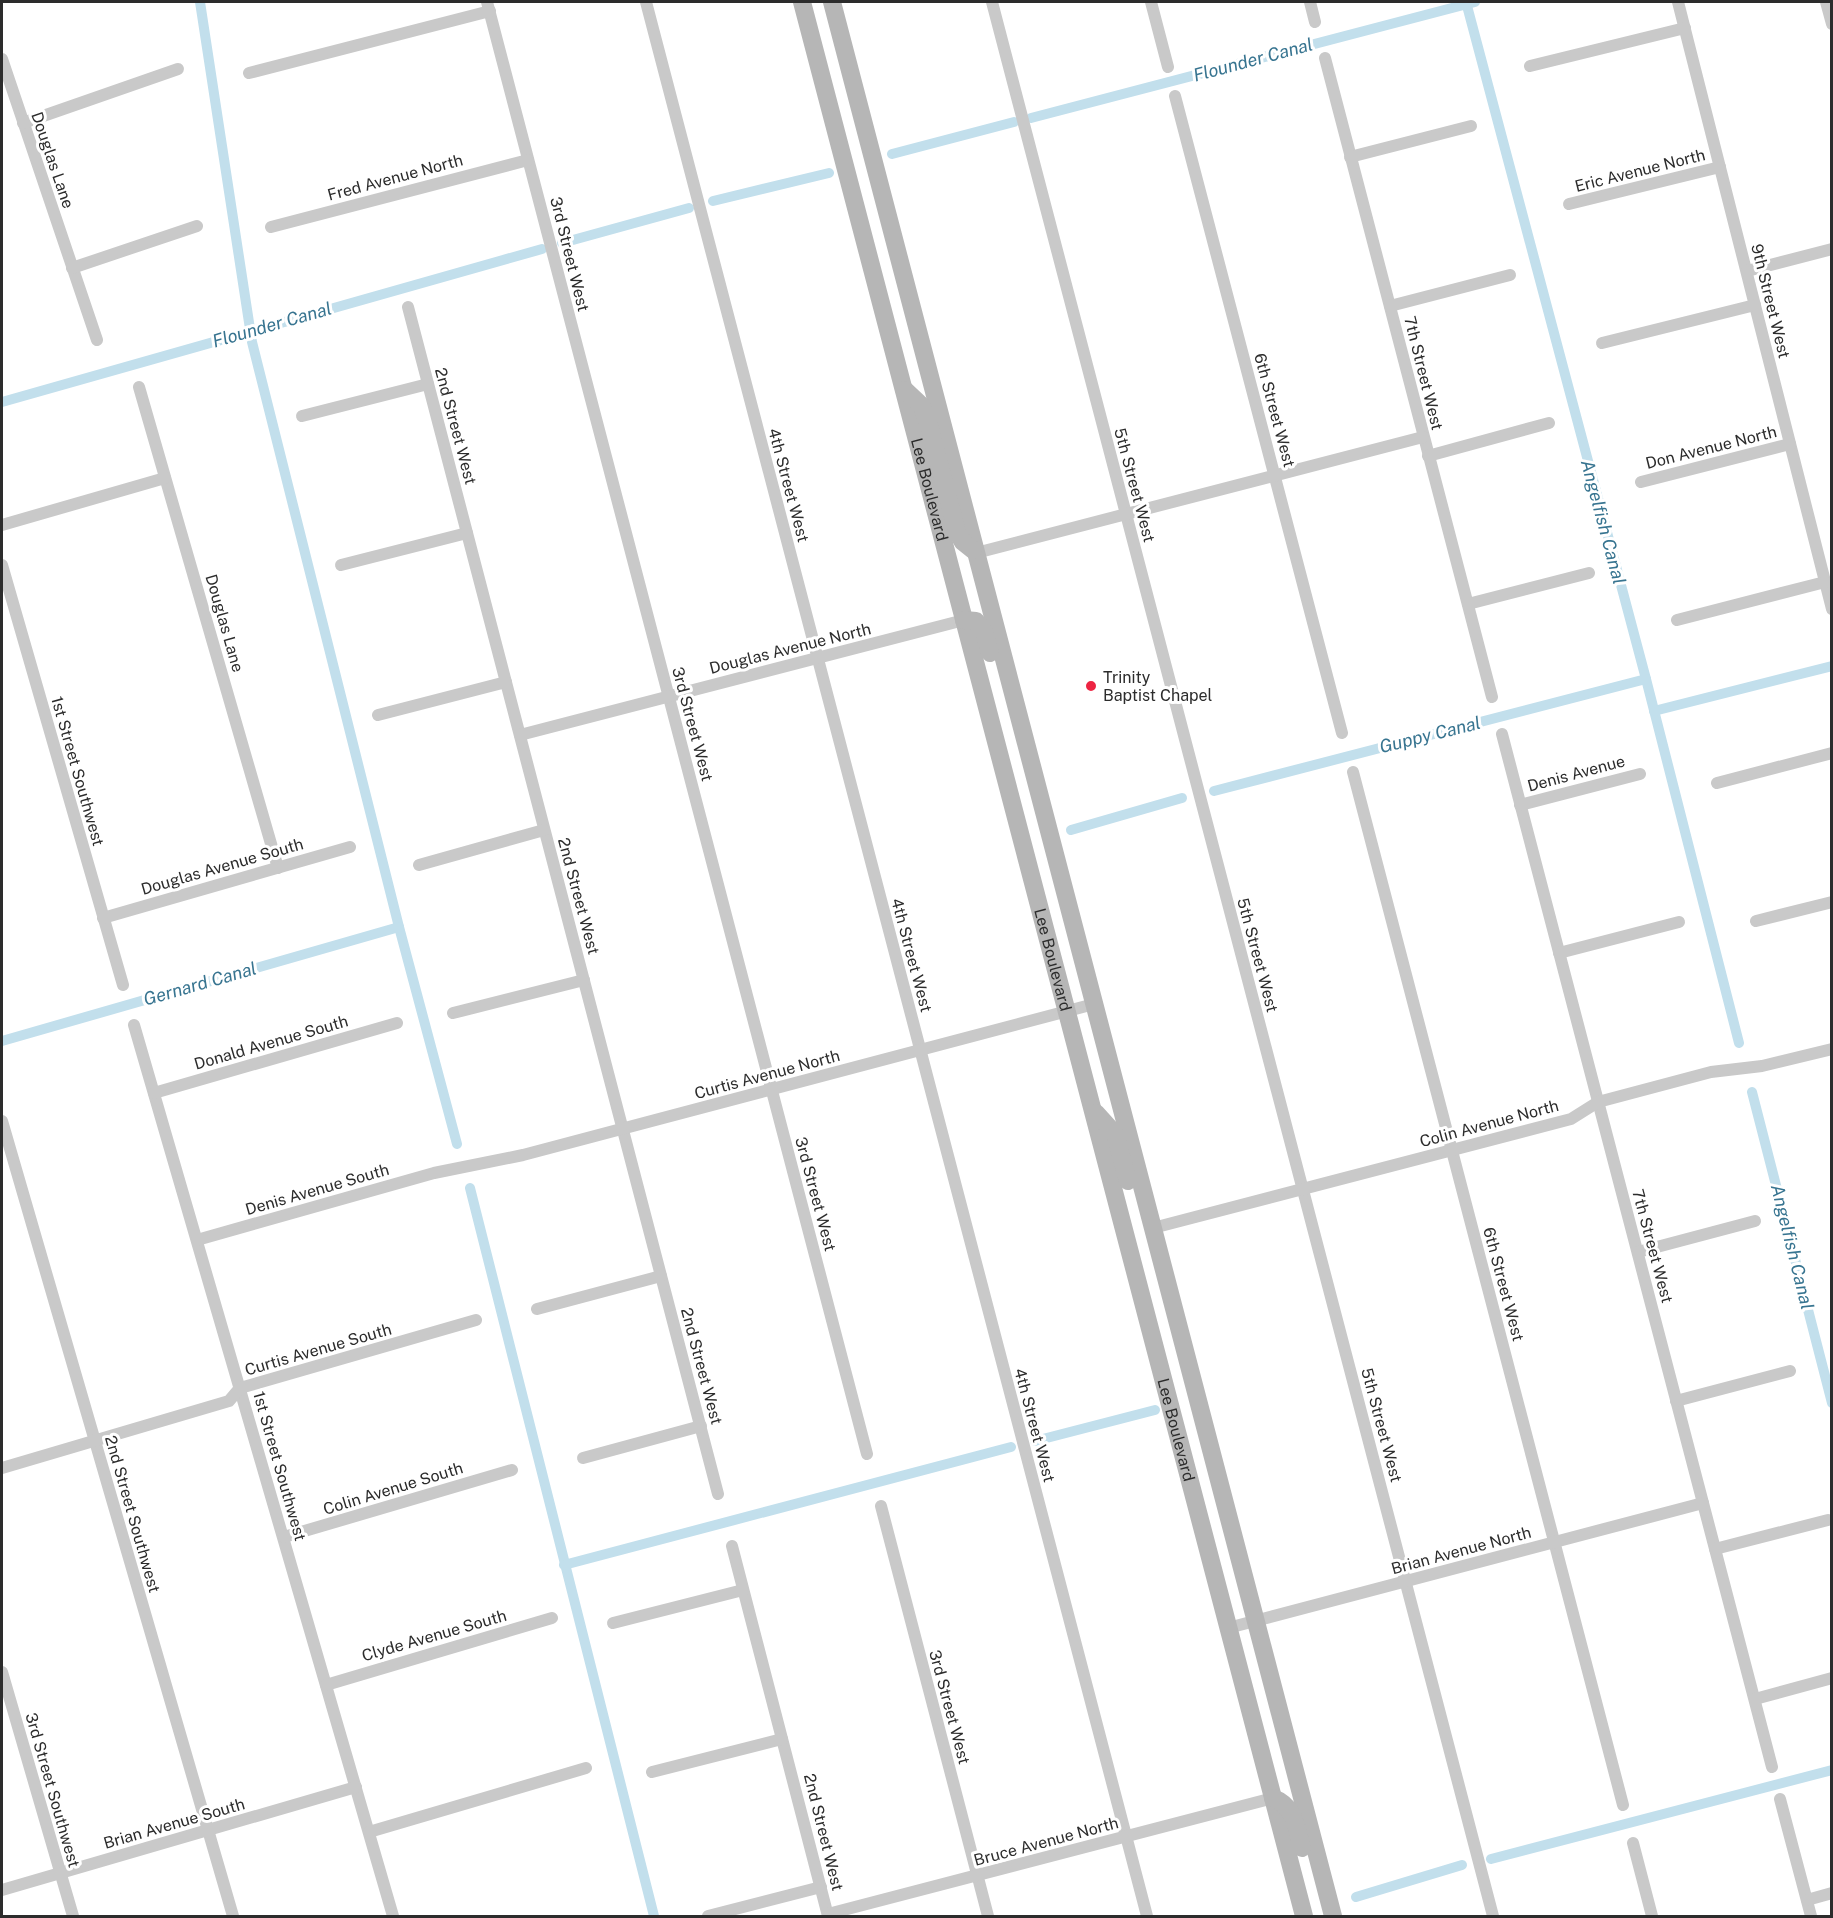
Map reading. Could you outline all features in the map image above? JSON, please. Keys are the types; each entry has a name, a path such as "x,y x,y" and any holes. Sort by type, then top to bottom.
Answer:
{"main road":[{"name":"Lee Boulevard","path":"802,2 1304,1917"},
{"name":"Lee Boulevard","path":"832,2 1333,1917"},
{"path":"904,388 922,406 957,532 963,542 976,553"},
{"path":"964,620 976,621 984,631 1021,765 1035,780"},
{"path":"1093,1109 1115,1134 1136,1211 1142,1221 1153,1228"},
{"path":"1273,1798 1281,1801 1292,1812 1321,1917"}],"street":[{"name":"4th Street West","path":"646,2 1147,1917"},
{"name":"5th Street West","path":"992,2 1493,1917"},
{"path":"1151,2 1168,67"},
{"path":"1310,2 1315,22"},
{"name":"9th Street West","path":"1678,2 1832,609"},
{"path":"1826,2 1832,24"},
{"path":"249,73 488,6"},
{"name":"3rd Street West","path":"488,6 867,1454"},
{"path":"1530,66 1685,28"},
{"name":"7th Street West","path":"1325,58 1492,697"},
{"name":"Douglas Lane","path":"2,59 97,340"},
{"path":"23,123 178,69"},
{"name":"6th Street West","path":"1175,96 1342,733"},
{"path":"1350,157 1470,126"},
{"name":"Fred Avenue North","path":"271,227 528,160"},
{"name":"Eric Avenue North","path":"1569,204 1720,167"},
{"path":"72,268 197,226"},
{"path":"1747,271 1832,249"},
{"path":"1390,306 1510,275"},
{"path":"1602,343 1755,305"},
{"name":"2nd Street West","path":"408,307 718,1494"},
{"path":"302,416 428,384"},
{"name":"Douglas Lane","path":"139,387 278,868"},
{"path":"1428,456 1549,423"},
{"path":"976,553 1423,436"},
{"name":"Don Avenue North","path":"1641,482 1790,444"},
{"path":"2,525 165,478"},
{"path":"341,565 467,533"},
{"name":"1st Street Southwest","path":"2,565 123,985"},
{"path":"1468,604 1589,573"},
{"path":"1677,620 1825,582"},
{"path":"2,616 15,613"},
{"name":"Douglas Avenue North","path":"519,735 964,620"},
{"path":"378,715 506,682"},
{"name":"7th Street West","path":"1502,734 1772,1767"},
{"path":"1716,783 1832,753"},
{"name":"6th Street West","path":"1353,772 1623,1805"},
{"name":"Denis Avenue","path":"1520,805 1640,774"},
{"path":"419,865 544,830"},
{"name":"Douglas Avenue South","path":"103,918 350,847"},
{"path":"1756,921 1832,902"},
{"path":"1559,953 1679,922"},
{"path":"453,1013 584,980"},
{"name":"Curtis Avenue North","path":"446,1171 523,1155 1094,1004"},
{"name":"Donald Avenue South","path":"154,1093 397,1023"},
{"name":"1st Street Southwest","path":"134,1025 393,1917"},
{"name":"Colin Avenue North","path":"1153,1228 1571,1119 1598,1102 1712,1072 1762,1066 1832,1049"},
{"name":"2nd Street Southwest","path":"2,1121 233,1917"},
{"name":"Denis Avenue South","path":"197,1240 446,1171"},
{"path":"1638,1252 1755,1221"},
{"path":"537,1309 661,1276"},
{"name":"Curtis Avenue South","path":"2,1468 229,1401 240,1388 476,1320"},
{"path":"1676,1401 1790,1371"},
{"path":"583,1458 701,1426"},
{"name":"Colin Avenue South","path":"284,1537 512,1470"},
{"name":"Brian Avenue North","path":"1228,1628 1702,1503"},
{"name":"3rd Street West","path":"881,1506 988,1917"},
{"path":"1715,1550 1828,1520"},
{"name":"2nd Street West","path":"732,1546 828,1915"},
{"path":"613,1623 743,1590"},
{"name":"Clyde Avenue South","path":"326,1684 552,1618"},
{"name":"3rd Street Southwest","path":"2,1672 73,1917"},
{"path":"1755,1699 1832,1678"},
{"path":"652,1772 782,1738"},
{"path":"369,1832 586,1768"},
{"name":"Brian Avenue South","path":"2,1890 356,1787"},
{"name":"Bruce Avenue North","path":"828,1915 1273,1798"},
{"path":"1780,1799 1811,1917"},
{"path":"1633,1843 1652,1917"},
{"path":"708,1917 821,1887"},
{"path":"1807,1900 1832,1893"}],"waterway":[{"path":"200,2 252,342 399,927 457,1144"},
{"name":"Angelfish Canal","path":"1466,2 1646,679 1739,1043"},
{"name":"Flounder Canal","path":"1031,118 1475,2"},
{"name":"Flounder Canal","path":"892,154 1014,122"},
{"name":"Flounder Canal","path":"713,201 829,173"},
{"name":"Flounder Canal","path":"562,243 689,208"},
{"name":"Flounder Canal","path":"2,402 542,249"},
{"path":"1654,711 1832,666"},
{"name":"Guppy Canal","path":"1214,791 1646,679"},
{"name":"Guppy Canal","path":"1071,830 1182,798"},
{"name":"Gernard Canal","path":"2,1041 399,927"},
{"name":"Angelfish Canal","path":"1752,1092 1832,1403"},
{"path":"470,1188 654,1916"},
{"path":"1035,1441 1155,1410"},
{"path":"564,1565 1011,1447"},
{"path":"1491,1859 1832,1770"},
{"path":"1356,1897 1462,1865"}],"place":[{"name":"Trinity Baptist Chapel","path":"1091,686"}]}
